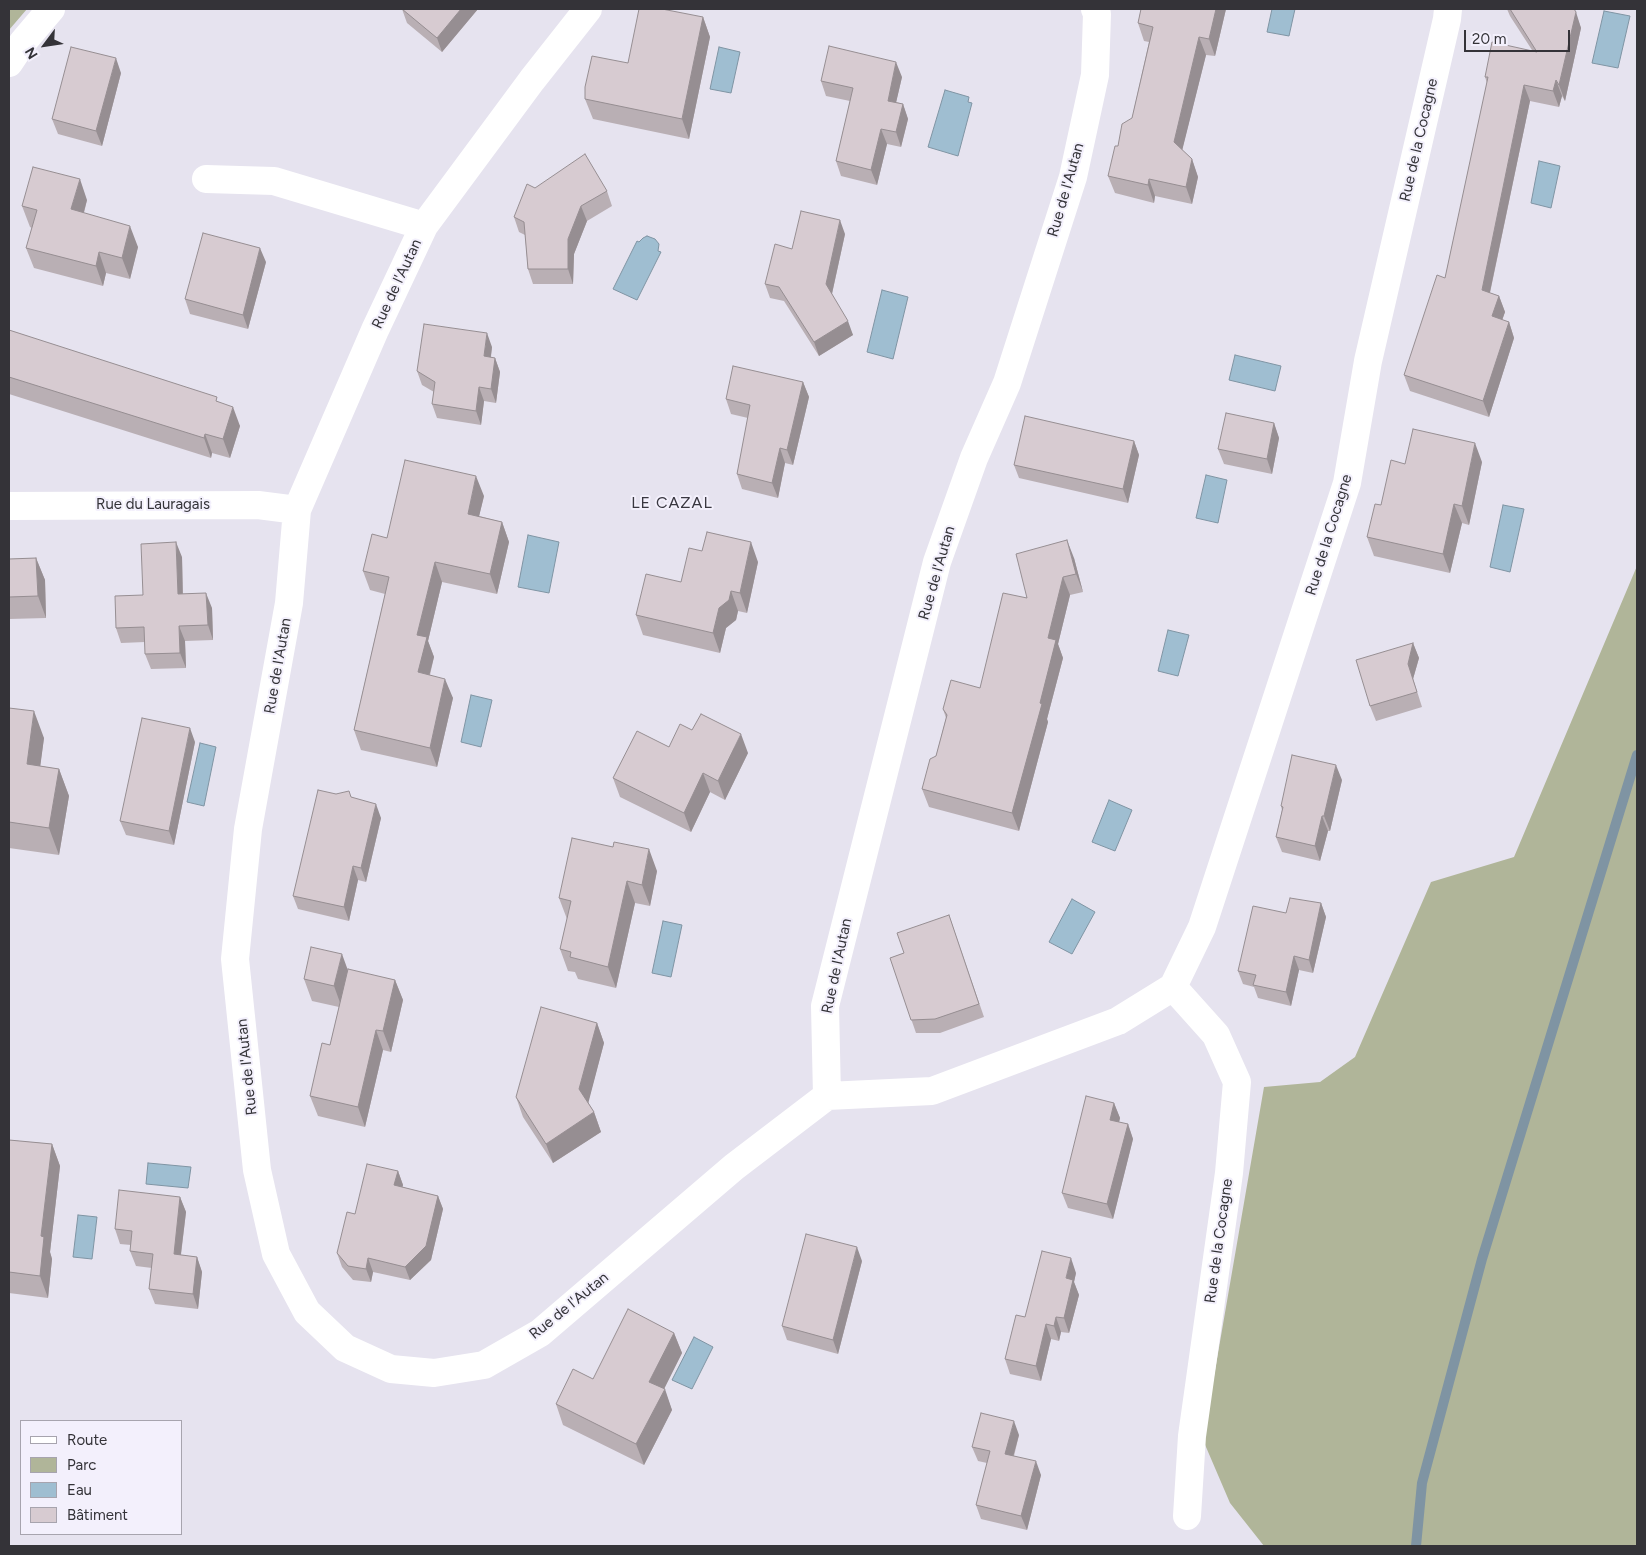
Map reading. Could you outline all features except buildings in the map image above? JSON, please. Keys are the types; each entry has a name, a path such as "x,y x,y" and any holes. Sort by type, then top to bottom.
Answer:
{"street":[{"path":"9,63 23,42 51,9"},
{"name":"Rue de l'Autan","path":"588,9 532,80 424,226 375,330 297,510 289,603 248,829 235,959 257,1170 276,1254 307,1312 345,1348 391,1369 434,1373 484,1365 540,1333 734,1167 827,1096 825,1006 827,997 938,562 974,458 1007,383 1072,177 1095,75 1097,14 1095,9"},
{"name":"Rue de la Cocagne","path":"1187,1516 1192,1436 1229,1173 1237,1082 1216,1035 1173,987 1202,927 1347,483 1368,361 1448,9"},
{"path":"206,179 274,181 424,226"},
{"name":"Rue du Lauragais","path":"9,506 258,505 297,510"},
{"path":"827,1096 932,1091 1118,1021 1173,987"}],"green space":[{"path":"9,9 27,9 9,30"},
{"path":"1637,566 1637,1546 1264,1546 1230,1503 1203,1440 1264,1087 1320,1082 1355,1057 1431,882 1514,857"}],"water":[{"path":"1272,9 1295,9 1289,36 1267,32"},
{"path":"1604,11 1630,16 1618,68 1592,63"},
{"path":"719,47 740,52 731,93 710,89"},
{"path":"945,90 969,97 968,102 972,103 958,156 928,147"},
{"path":"1539,161 1560,166 1551,208 1531,203"},
{"path":"647,236 655,239 659,244 658,251 661,252 637,300 613,289 637,241 639,242"},
{"path":"882,290 908,297 893,359 867,352"},
{"path":"1235,355 1281,366 1275,391 1229,380"},
{"path":"1206,475 1227,480 1218,523 1196,518"},
{"path":"1503,505 1524,509 1510,572 1490,567"},
{"path":"528,535 559,542 549,593 518,587"},
{"path":"1168,630 1189,635 1178,676 1158,671"},
{"path":"471,695 492,700 481,747 461,742"},
{"path":"200,743 216,747 204,806 187,802"},
{"path":"1109,800 1132,810 1115,851 1092,842"},
{"path":"1072,899 1095,912 1072,954 1049,942"},
{"path":"663,921 682,925 671,977 652,973"},
{"path":"148,1163 191,1167 188,1188 146,1184"},
{"path":"78,1215 97,1217 92,1259 73,1257"},
{"path":"694,1337 713,1347 692,1389 672,1380"}],"waterway":[{"path":"1416,1546 1422,1483 1482,1259 1637,755"}],"district":[{"name":"LE CAZAL","path":"672,503"}]}
